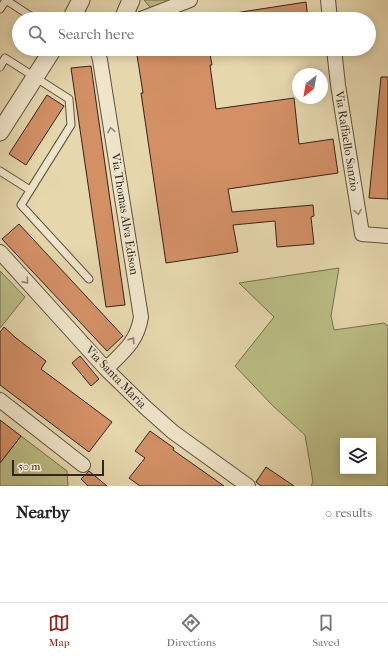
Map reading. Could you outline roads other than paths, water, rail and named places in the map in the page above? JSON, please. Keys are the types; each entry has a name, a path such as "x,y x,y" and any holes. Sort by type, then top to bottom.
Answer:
{"street":[{"path":"126,12 132,0 140,6 144,12"},
{"path":"158,12 190,0"},
{"path":"329,1 330,12"},
{"path":"0,132 49,56"},
{"name":"Via Thomas Alva Edison","path":"99,56 141,317 139,329 133,340 106,368"},
{"name":"Via Raffaello Sanzio","path":"335,56 362,234 388,236"},
{"name":"Via Santa Maria","path":"0,252 106,368 146,408 168,428 246,486"},
{"path":"0,400 83,465"}],"lane":[{"path":"0,9 6,0 24,12"},
{"path":"0,67 5,58 69,99 71,125 21,205 89,279"},
{"path":"0,171 30,190"}]}
